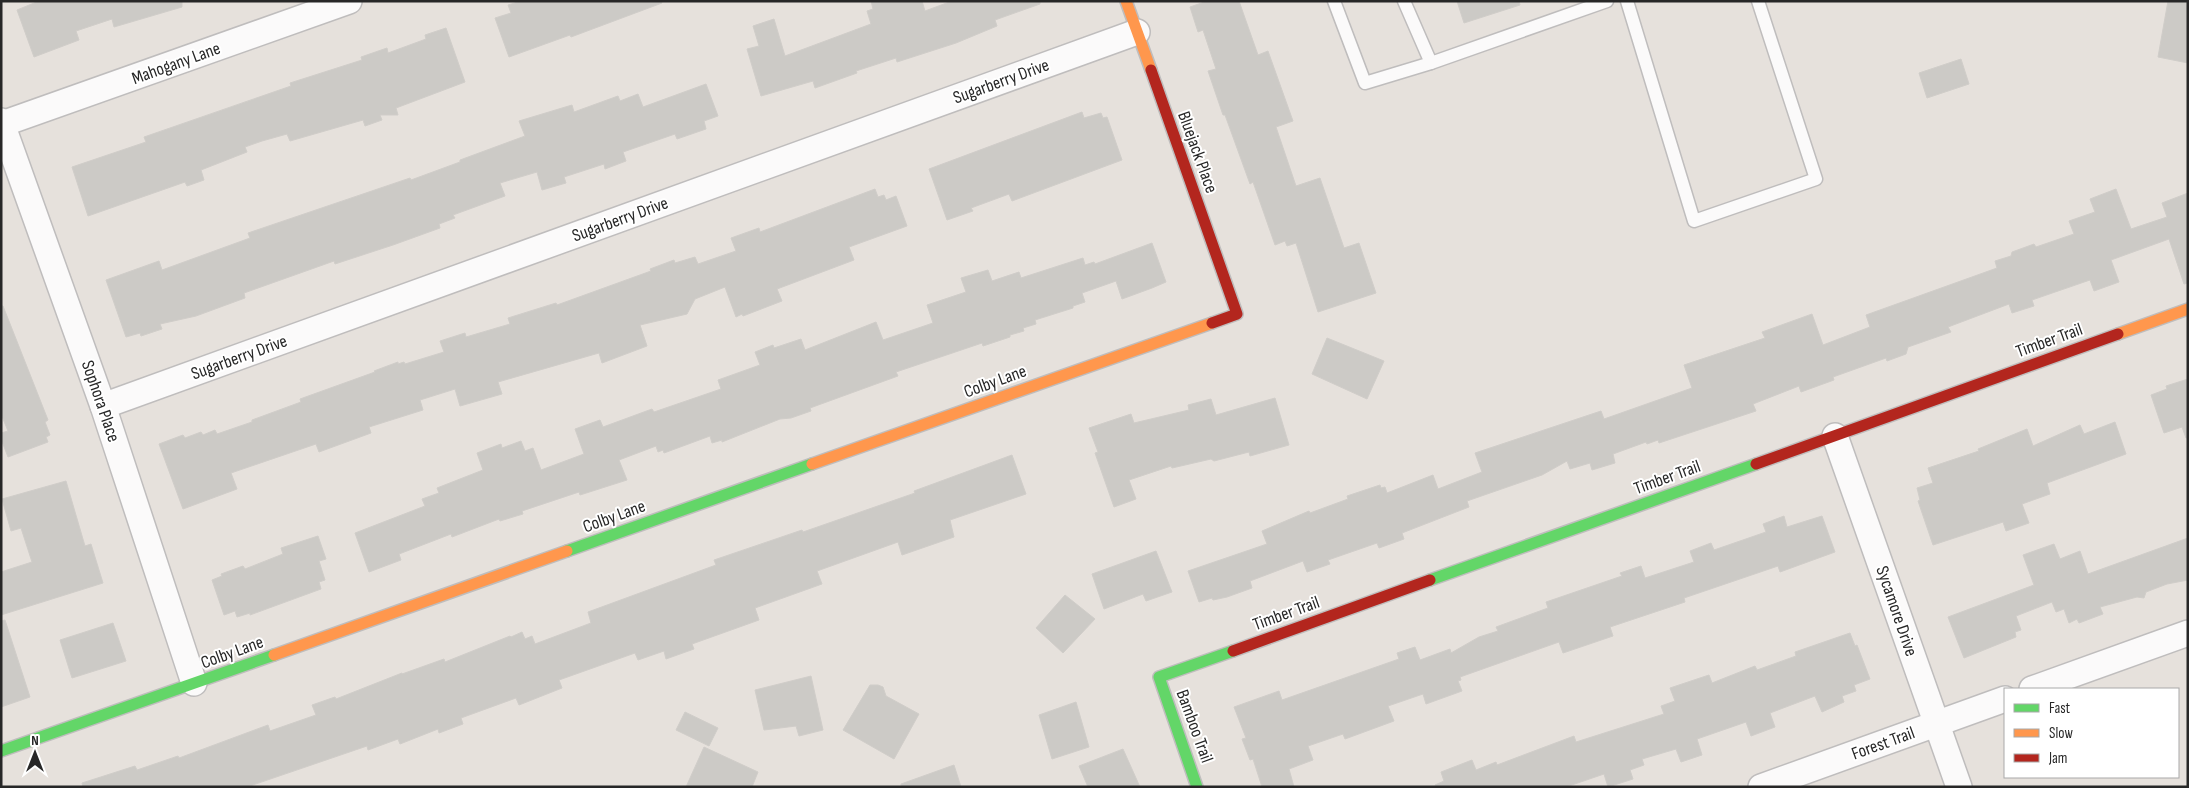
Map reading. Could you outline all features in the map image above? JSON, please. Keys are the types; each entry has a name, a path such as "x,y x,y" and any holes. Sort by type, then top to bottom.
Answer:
{"street":[{"name":"Mahogany Lane","path":"2,123 349,1"},
{"name":"Bluejack Place","path":"1126,1 1237,314"},
{"name":"Sugarberry Drive","path":"103,406 1137,32"},
{"name":"Sophora Place","path":"2,123 103,406 194,684"},
{"name":"Timber Trail","path":"1158,677 2188,309"},
{"name":"Colby Lane","path":"1,751 1237,314"},
{"name":"Sycamore Drive","path":"1835,436 1959,787"},
{"path":"2035,688 2188,633"},
{"name":"Bamboo Trail","path":"1158,677 1198,787"},
{"name":"Forest Trail","path":"1761,787 2004,699"}],"lane":[{"path":"1334,1 1365,83 1431,63 1607,1"},
{"path":"1404,1 1431,63"},
{"path":"1627,1 1694,221 1816,179 1758,1"}],"building":[{"path":"39,1 182,1 182,7 114,27 112,19 76,31 79,40 34,57 17,10"},
{"path":"521,1 661,1 662,3 571,37 570,35 509,57 495,18 511,13 508,5"},
{"path":"871,1 922,1 925,11 952,1 1040,1 1040,4 995,20 997,26 956,43 897,62 896,58 856,71 857,73 815,88 813,81 761,96 747,49 759,46 753,26 774,19 785,56 871,24 867,11 873,9"},
{"path":"1207,1 1239,1 1258,55 1268,51 1293,121 1276,127 1296,186 1320,178 1344,248 1359,243 1376,293 1318,312 1296,243 1287,246 1285,241 1275,245 1253,182 1250,184 1225,115 1223,115 1208,71 1216,69 1203,30 1198,32 1190,7"},
{"path":"1457,1 1519,1 1520,5 1464,23"},
{"path":"2168,1 2188,1 2188,63 2158,57"},
{"path":"446,28 465,82 396,108 398,115 380,115 382,120 365,126 363,120 290,141 287,134 245,147 247,152 201,170 204,180 187,186 185,182 88,216 72,167 146,142 144,137 291,86 290,83 362,60 361,57 387,48 388,53 426,39 425,35"},
{"path":"1961,59 1969,84 1927,98 1919,73"},
{"path":"706,84 718,116 704,121 706,129 677,139 675,134 623,152 626,161 605,169 604,164 564,177 566,183 542,190 537,172 500,183 505,196 453,215 455,218 439,224 440,228 335,264 334,261 244,293 245,298 196,316 160,324 162,329 141,336 140,333 126,337 106,280 159,261 162,270 250,238 248,233 410,178 411,180 460,162 460,160 525,136 519,121 572,105 574,112 618,96 620,101 638,94 643,107"},
{"path":"1082,112 1084,118 1101,113 1103,118 1107,117 1122,160 1012,201 1009,194 971,208 973,211 947,220 929,169"},
{"path":"875,189 878,197 884,195 886,200 896,196 907,226 849,247 854,260 777,289 782,301 736,317 725,287 695,299 687,314 640,325 647,346 602,363 599,353 498,382 502,394 460,406 455,389 420,400 423,410 369,427 371,433 319,452 316,444 231,473 237,489 183,509 159,444 183,435 185,438 201,432 203,435 215,430 217,434 252,422 252,420 301,402 300,399 398,362 398,364 404,362 405,364 444,352 440,341 465,333 466,337 510,324 508,318 556,303 557,305 651,271 650,269 674,260 675,263 695,257 698,264 736,251 731,238 759,228 760,232"},
{"path":"2116,189 2131,229 2167,217 2162,203 2188,193 2188,283 2184,284 2169,239 2111,260 2119,282 2094,291 2090,280 2032,300 2034,306 2012,313 2009,304 1948,327 1951,332 1908,347 1906,354 1887,361 1886,358 1833,377 1834,380 1801,392 1799,386 1753,404 1756,411 1659,443 1658,440 1647,444 1646,442 1613,454 1615,463 1592,470 1590,463 1570,469 1567,461 1542,475 1467,501 1469,507 1402,533 1404,539 1379,548 1377,543 1328,560 1330,564 1307,572 1303,561 1250,581 1252,588 1227,597 1213,600 1212,598 1199,602 1188,571 1267,544 1262,531 1309,511 1310,513 1348,499 1347,496 1380,485 1381,488 1385,487 1387,493 1433,475 1438,489 1482,472 1475,453 1601,411 1604,419 1692,388 1684,365 1765,338 1762,332 1812,314 1823,345 1870,327 1866,315 1997,268 1995,261 2011,256 2012,252 2034,244 2036,247 2074,234 2069,221 2095,212 2090,199"},
{"path":"1152,243 1166,282 1152,288 1122,299 1116,281 1082,293 1085,302 1073,306 1073,308 1035,320 1036,324 1023,328 1024,331 1010,335 1010,337 983,346 982,343 896,372 898,376 810,408 811,411 791,418 780,419 722,442 722,440 712,443 710,436 664,453 663,450 658,452 656,446 619,460 627,480 580,495 579,492 522,511 523,514 500,521 499,519 452,537 451,534 399,554 401,560 369,572 355,533 425,506 422,499 439,493 437,488 483,470 477,453 501,444 502,448 521,441 525,451 533,448 541,470 584,454 575,429 600,420 603,427 652,409 654,412 721,389 718,380 760,365 755,352 773,345 774,348 801,339 805,350 876,322 883,340 933,323 927,305 966,292 961,278 988,270 992,281 1019,272 1021,278 1083,258 1085,265 1094,262 1095,264"},
{"path":"1,306 3,306 48,420 45,422 50,435 46,437 48,442 8,457 1,439 1,433 8,431 1,414"},
{"path":"1327,338 1384,361 1367,399 1312,374"},
{"path":"2188,379 2188,438 2186,438 2182,427 2164,433 2151,395 2167,389 2166,386"},
{"path":"1275,398 1289,445 1250,456 1249,452 1214,461 1211,459 1172,468 1171,466 1129,480 1136,499 1114,507 1095,453 1098,452 1089,428 1131,414 1134,423 1189,410 1188,405 1211,399 1216,415"},
{"path":"2115,422 2126,454 2047,483 2050,494 2022,504 2029,523 2006,531 2003,522 1933,545 1918,501 1920,500 1917,488 1933,483 1928,468 1979,451 1978,449 2027,429 2033,446 2080,425 2084,434"},
{"path":"1012,455 1026,494 950,520 954,537 902,555 898,542 817,571 822,584 755,608 759,620 692,644 694,649 666,659 664,651 638,660 635,653 559,680 562,688 519,705 516,698 461,718 463,724 439,733 438,729 400,744 398,739 368,750 367,746 247,787 83,787 82,783 135,766 137,770 178,756 179,758 268,725 270,731 316,715 312,705 335,697 336,699 444,659 445,662 522,632 525,639 532,636 535,644 591,623 588,612 716,565 714,560 802,530 803,532 915,493 914,491"},
{"path":"66,481 85,546 91,544 103,583 1,615 1,572 32,562 21,528 11,531 2,499"},
{"path":"1784,516 1787,527 1822,516 1835,552 1780,572 1778,566 1684,598 1685,602 1610,627 1613,636 1563,653 1559,642 1460,677 1461,680 1458,681 1462,691 1426,704 1423,694 1388,706 1394,721 1345,739 1343,734 1308,746 1313,760 1289,769 1294,787 1262,787 1253,759 1250,760 1242,739 1246,738 1234,707 1279,691 1282,700 1399,659 1397,653 1415,647 1420,660 1450,649 1451,653 1479,637 1498,631 1496,627 1548,608 1546,602 1622,576 1620,573 1641,566 1645,578 1694,562 1690,551 1711,543 1714,550 1766,532 1763,524"},
{"path":"318,536 326,559 319,561 325,580 319,582 321,589 250,615 250,613 237,617 235,611 224,615 212,580 222,576 221,574 243,566 245,569 283,554 281,548"},
{"path":"2188,538 2188,580 2167,584 2146,592 2144,598 2137,597 2100,607 2103,614 2079,623 2077,619 2069,623 2064,609 2056,612 2052,602 2016,616 2021,630 2015,632 2016,637 1964,658 1948,617 2034,585 2023,555 2054,544 2060,559 2080,551 2088,574"},
{"path":"1156,551 1172,592 1146,601 1143,594 1104,609 1092,574"},
{"path":"1065,595 1095,619 1063,653 1036,628"},
{"path":"5,620 30,697 1,707 1,621"},
{"path":"113,623 126,661 72,678 60,640"},
{"path":"1850,633 1855,646 1857,645 1870,679 1854,685 1856,691 1842,696 1844,702 1822,712 1815,696 1770,713 1775,727 1751,736 1746,722 1697,739 1702,755 1681,762 1676,749 1642,759 1644,765 1630,770 1633,779 1608,787 1604,774 1566,787 1436,787 1435,785 1444,781 1441,772 1472,760 1476,770 1496,762 1497,765 1574,736 1576,742 1664,714 1661,706 1675,701 1670,688 1709,675 1712,683 1755,666 1757,670 1796,656 1795,652"},
{"path":"811,676 823,730 799,736 796,726 764,730 755,690"},
{"path":"870,685 883,687 886,696 919,714 894,759 843,730"},
{"path":"1076,702 1089,747 1052,759 1039,715"},
{"path":"685,712 718,728 709,746 676,730"},
{"path":"704,747 758,772 752,787 686,787"},
{"path":"1123,749 1140,787 1088,787 1079,766"},
{"path":"954,765 961,787 901,787 901,784"}],"traffic: fast":[{"path":"567,551 812,464"},
{"path":"1430,580 1756,464"},
{"path":"1197,787 1159,677 1233,651"},
{"path":"1,751 274,655"}],"traffic: slow":[{"path":"1126,1 1151,70"},
{"path":"2118,334 2188,309"},
{"path":"812,464 1212,323"},
{"path":"274,655 567,551"}],"traffic: jam":[{"path":"1151,70 1237,314 1212,323"},
{"path":"1756,464 2118,334"},
{"path":"1233,651 1430,580"}]}
